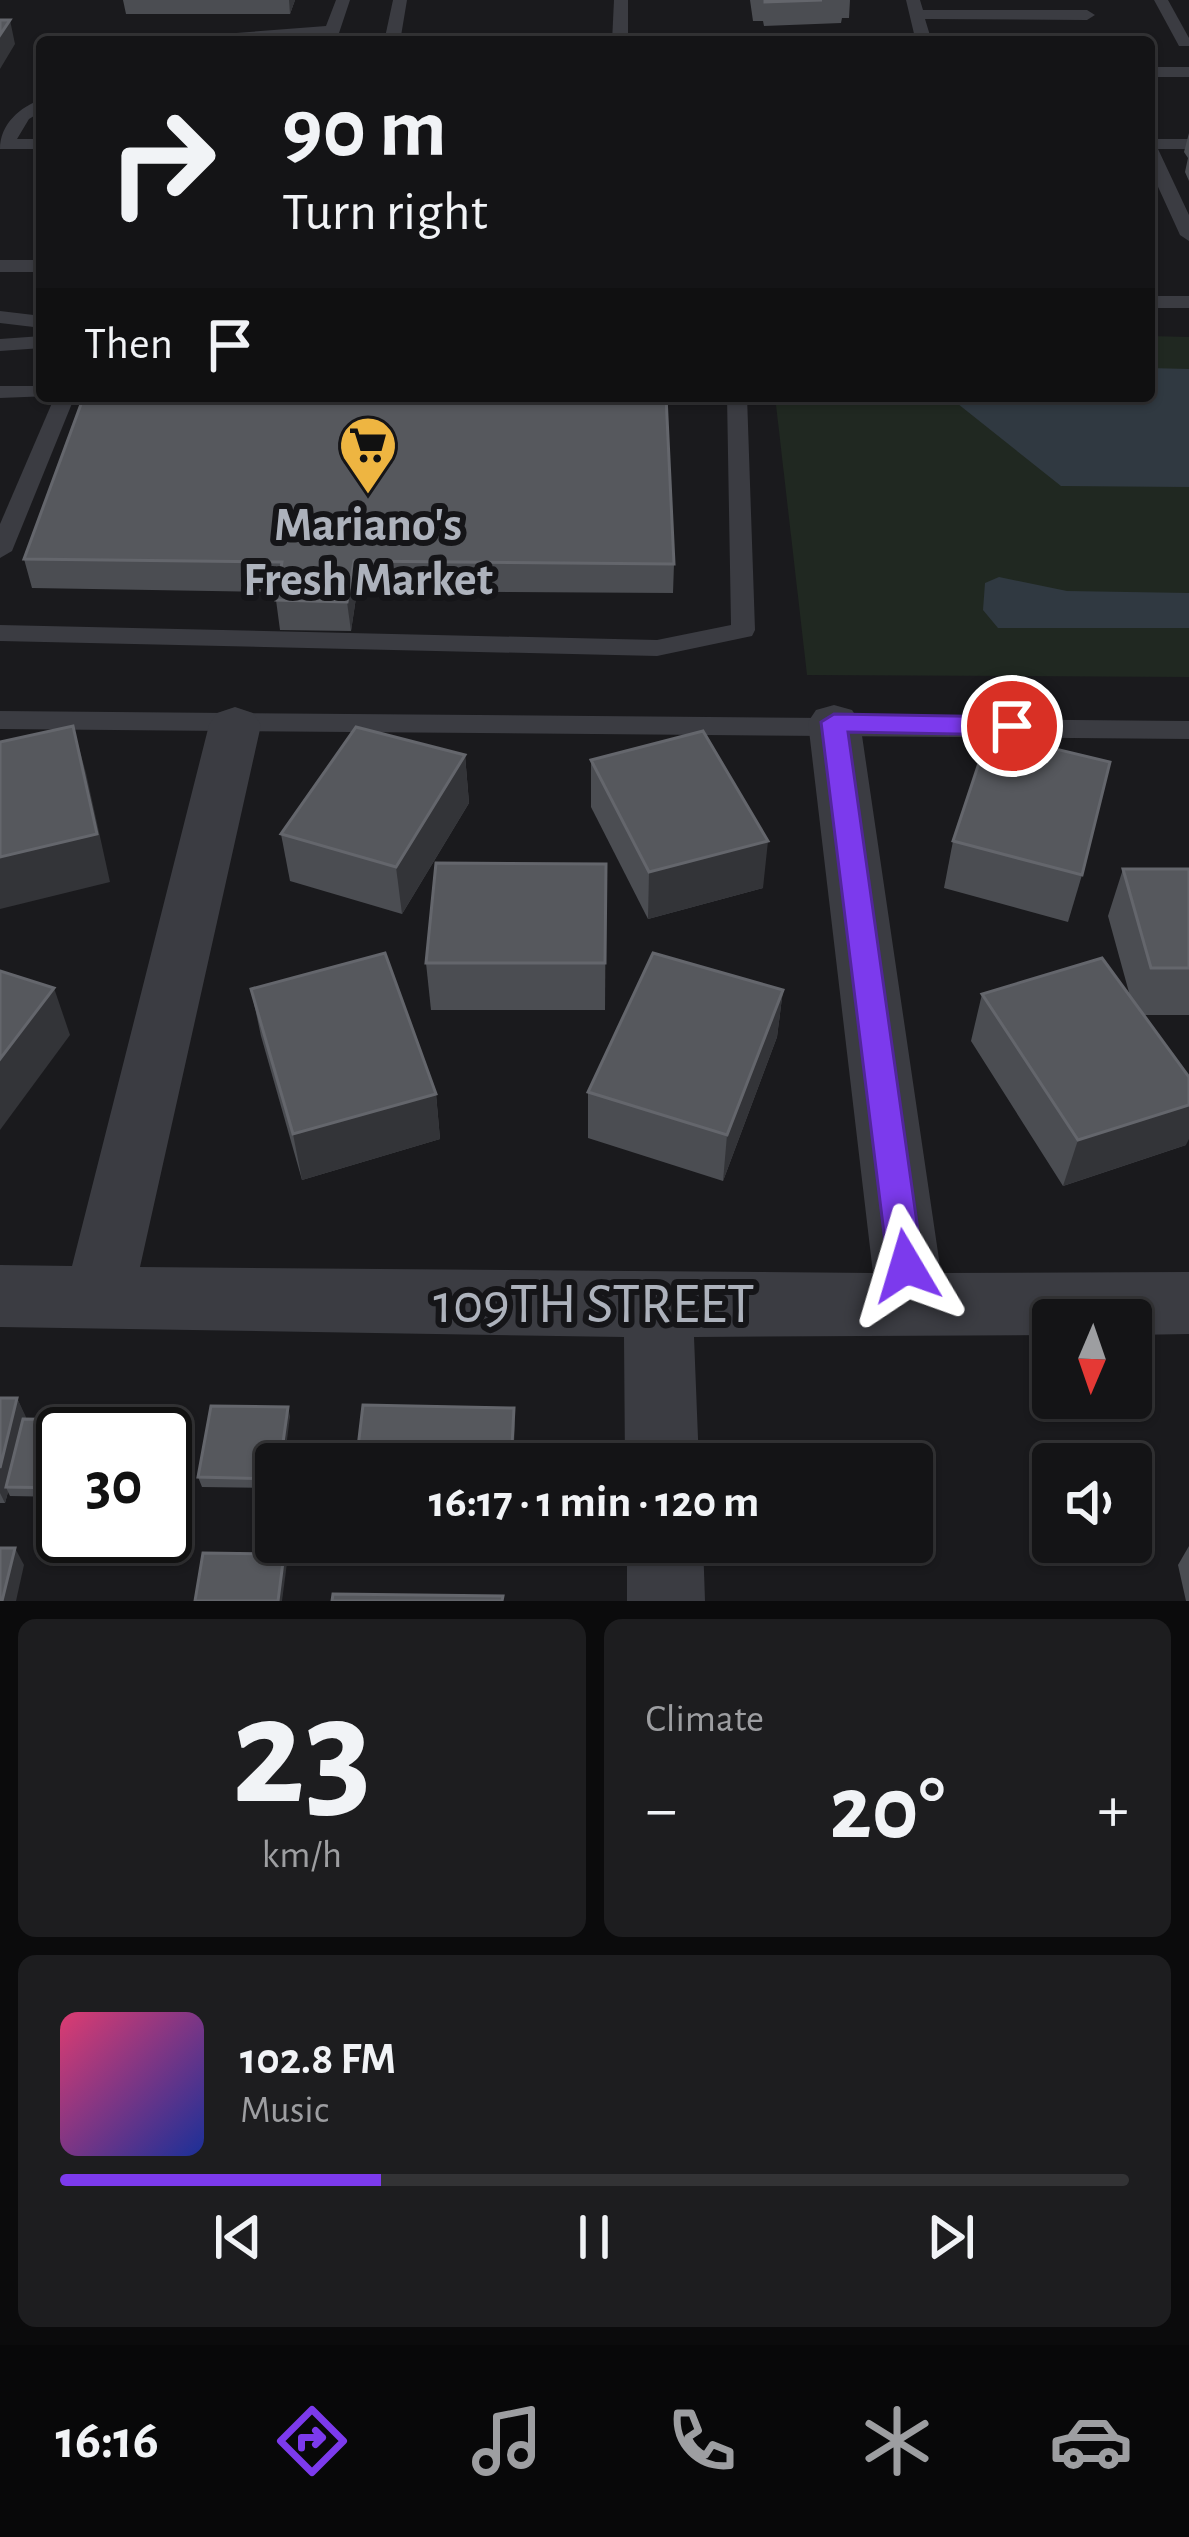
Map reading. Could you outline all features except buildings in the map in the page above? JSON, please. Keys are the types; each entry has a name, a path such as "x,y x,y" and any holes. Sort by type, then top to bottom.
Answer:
{"street":[{"path":"834,722 910,1305"},
{"path":"98,1298 236,725"},
{"name":"109TH STREET","path":"0,1296 658,1306 1189,1303"},
{"path":"658,1306 661,1443"},
{"path":"665,1563 666,1601"}],"lane":[{"path":"330,36 343,0"},
{"path":"393,36 400,0"},
{"path":"620,36 621,0"},
{"path":"1161,0 1187,46"},
{"path":"923,36 915,7 1086,15"},
{"path":"1155,72 1189,72"},
{"path":"3,143 22,116 36,108"},
{"path":"3,143 36,144"},
{"path":"1155,146 1189,144"},
{"path":"1155,160 1189,236"},
{"path":"1155,198 1172,198"},
{"path":"0,266 36,265"},
{"path":"1155,302 1189,302"},
{"path":"0,316 36,321"},
{"path":"0,345 36,342"},
{"path":"0,392 36,392"},
{"path":"0,551 62,402"},
{"path":"0,632 656,648 743,630 737,402"},
{"path":"0,720 236,725 834,722 1189,730"}],"shaded area":[{"path":"1155,336 1189,337 1189,677 807,675 776,402 1155,402"},
{"path":"1155,368 1189,369 1189,487 1061,486 956,402 1155,402"},
{"path":"999,577 1067,591 1189,593 1189,628 998,628 983,610 985,583"}],"place":[{"name":"Mariano's Fresh Market","path":"368,496"}],"route":[{"path":"906,1266 834,722 1012,726"}]}
